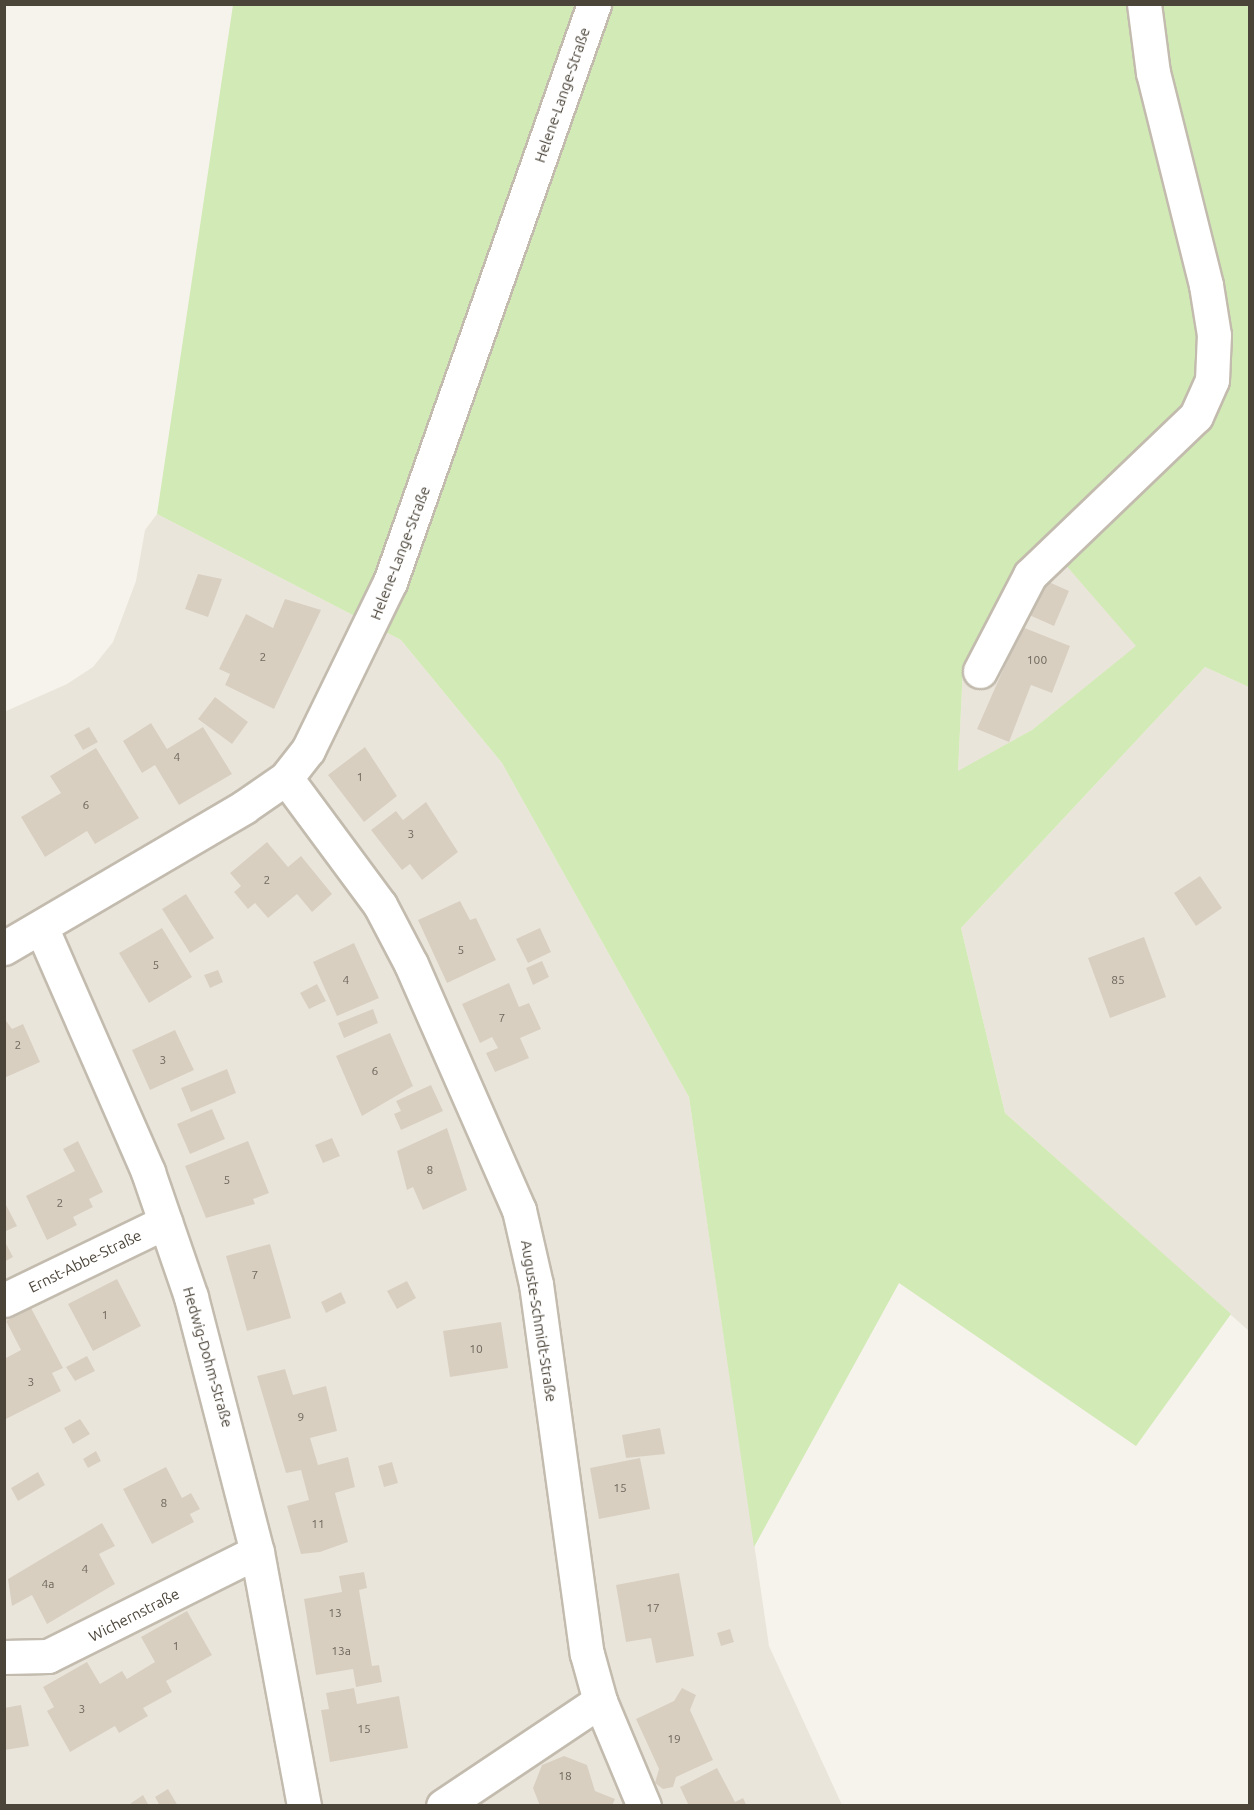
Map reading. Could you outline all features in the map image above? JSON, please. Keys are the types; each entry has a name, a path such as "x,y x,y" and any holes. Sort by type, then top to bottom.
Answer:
{"street":[{"name":"Helene-Lange-Straße","path":"4,948 42,929 286,778 308,750 390,582 594,4"},
{"path":"980,671 1030,575 1196,416 1212,380 1214,335 1206,285 1153,73 1144,4"},
{"name":"Auguste-Schmidt-Straße","path":"286,778 385,915 519,1209 536,1284 587,1654 600,1701 644,1806"},
{"name":"Hedwig-Dohm-Straße","path":"42,929 165,1222 213,1372 257,1552 304,1806"},
{"name":"Ernst-Abbe-Straße","path":"4,1299 165,1222"},
{"name":"Wichernstraße","path":"4,1657 56,1653 257,1552"},
{"path":"443,1806 600,1701"}],"shaded area":[{"path":"157,514 401,640 502,763 689,1097 769,1646 842,1805 5,1805 4,712 67,684 93,667 113,642 136,581 145,530"},
{"path":"1044,540 1137,646 1032,730 958,772 963,668"},
{"path":"1205,667 1249,687 1249,1331 1005,1113 961,928"}],"green space":[{"path":"233,5 1249,5 1249,687 1205,667 961,928 1005,1113 1231,1314 1136,1446 899,1283 754,1547 689,1097 502,763 401,640 157,514","holes":["1044,540 1136,646 1032,730 958,771 963,668"]}],"building":[{"path":"198,574 222,579 208,617 185,609"},
{"path":"1042,579 1069,591 1054,626 1027,614"},
{"path":"285,599 321,610 274,709 225,685 230,674 219,669 246,614 273,628"},
{"path":"1022,627 1070,646 1052,693 1031,685 1009,742 977,729"},
{"path":"215,697 248,722 232,744 198,719"},
{"path":"151,723 167,749 203,727 232,774 179,805 155,765 142,773 123,741"},
{"path":"89,727 98,742 83,750 74,735"},
{"path":"365,747 397,796 364,822 328,775"},
{"path":"96,748 139,818 95,844 87,831 45,857 21,817 61,793 50,776"},
{"path":"426,802 458,852 422,880 410,864 402,870 371,830 396,811 403,820"},
{"path":"267,842 288,867 301,856 332,894 312,912 297,894 268,918 255,903 248,909 234,892 241,886 230,873"},
{"path":"1200,876 1222,908 1196,926 1174,893"},
{"path":"186,894 214,938 190,953 162,909"},
{"path":"460,901 470,920 476,918 496,960 447,983 418,920"},
{"path":"162,928 192,977 149,1003 119,953"},
{"path":"540,928 551,952 528,963 516,939"},
{"path":"1144,937 1166,997 1110,1018 1088,958"},
{"path":"354,943 379,998 337,1016 313,962"},
{"path":"542,961 549,977 533,985 526,968"},
{"path":"218,970 223,982 210,988 204,975"},
{"path":"509,983 519,1007 529,1003 541,1029 520,1038 529,1058 495,1072 486,1053 498,1048 492,1037 480,1043 462,1004"},
{"path":"317,984 326,1001 309,1009 300,993"},
{"path":"373,1009 378,1023 344,1038 338,1023"},
{"path":"4,1018 12,1029 23,1024 40,1062 4,1078"},
{"path":"175,1030 194,1070 150,1090 132,1050"},
{"path":"390,1033 413,1086 362,1116 336,1056"},
{"path":"227,1069 236,1093 191,1112 181,1088"},
{"path":"431,1085 443,1111 401,1130 394,1114 401,1111 396,1101"},
{"path":"212,1109 225,1139 190,1154 177,1124"},
{"path":"447,1128 467,1190 423,1210 413,1187 407,1190 397,1151"},
{"path":"332,1138 340,1156 323,1163 315,1145"},
{"path":"78,1141 103,1192 89,1199 93,1207 73,1217 77,1225 47,1240 26,1196 75,1171 63,1149"},
{"path":"248,1141 269,1193 253,1199 255,1204 206,1218 185,1166"},
{"path":"4,1201 17,1226 4,1232"},
{"path":"4,1240 13,1257 4,1262"},
{"path":"270,1244 291,1318 247,1331 226,1256"},
{"path":"117,1279 141,1326 93,1351 68,1304"},
{"path":"407,1281 416,1298 397,1309 387,1291"},
{"path":"341,1292 346,1303 326,1313 321,1302"},
{"path":"31,1308 63,1368 52,1373 61,1391 4,1420 4,1359 21,1350 6,1321"},
{"path":"501,1322 508,1368 450,1377 443,1331"},
{"path":"87,1356 95,1371 75,1381 66,1367"},
{"path":"285,1369 293,1395 326,1386 337,1431 310,1438 318,1465 348,1457 355,1487 335,1493 348,1542 320,1552 301,1554 287,1506 309,1500 301,1470 286,1473 257,1376"},
{"path":"80,1419 90,1434 73,1444 64,1428"},
{"path":"660,1428 665,1454 626,1458 622,1435"},
{"path":"96,1451 101,1461 88,1468 83,1459"},
{"path":"640,1458 650,1509 599,1519 590,1468"},
{"path":"392,1462 398,1483 384,1487 378,1466"},
{"path":"166,1467 182,1498 191,1493 200,1509 190,1514 194,1522 152,1544 123,1489"},
{"path":"38,1472 45,1485 18,1501 11,1488"},
{"path":"102,1523 115,1546 99,1554 115,1584 47,1624 32,1595 12,1606 8,1579"},
{"path":"364,1572 367,1588 359,1590 372,1666 379,1665 382,1682 356,1687 353,1669 316,1675 304,1599 342,1592 339,1576"},
{"path":"679,1573 694,1656 656,1663 651,1638 626,1642 616,1585"},
{"path":"187,1611 212,1655 166,1681 172,1692 143,1708 148,1716 119,1733 115,1726 70,1752 47,1711 54,1707 43,1687 87,1662 100,1684 122,1671 127,1679 155,1662 141,1637"},
{"path":"730,1629 734,1642 721,1646 717,1633"},
{"path":"354,1688 357,1704 399,1696 408,1748 330,1762 321,1710 329,1709 326,1693"},
{"path":"682,1688 696,1695 690,1710 713,1760 676,1777 673,1787 663,1789 655,1783 659,1769 636,1719 674,1701"},
{"path":"21,1705 29,1746 5,1750 4,1708"},
{"path":"564,1756 587,1765 595,1791 615,1799 612,1806 540,1806 533,1788 542,1765"},
{"path":"717,1768 735,1802 743,1798 747,1806 689,1806 680,1787"},
{"path":"168,1789 178,1806 160,1806 155,1797"},
{"path":"143,1795 149,1806 127,1806"}]}
